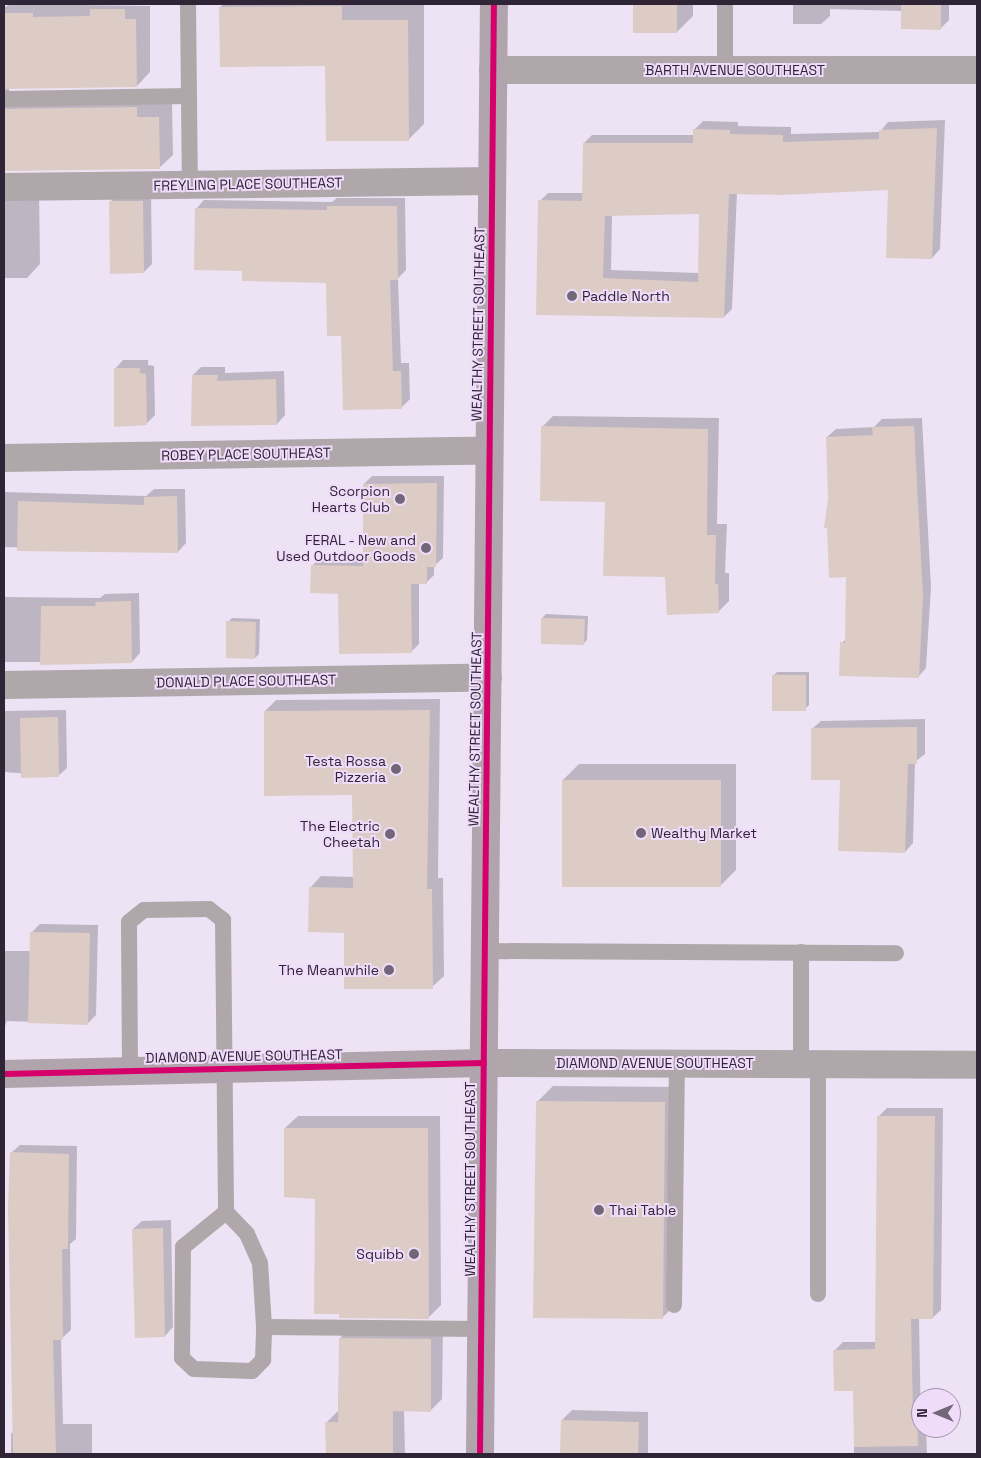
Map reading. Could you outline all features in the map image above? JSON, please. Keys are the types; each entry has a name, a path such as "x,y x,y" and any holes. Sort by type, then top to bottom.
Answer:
{"main road":[{"name":"WEALTHY STREET SOUTHEAST","path":"480,1454 494,4"},
{"name":"DIAMOND AVENUE SOUTHEAST","path":"4,1074 484,1063"}],"street":[{"name":"BARTH AVENUE SOUTHEAST","path":"493,70 977,70"},
{"name":"FREYLING PLACE SOUTHEAST","path":"4,187 492,181"},
{"name":"ROBEY PLACE SOUTHEAST","path":"4,458 489,450"},
{"name":"DONALD PLACE SOUTHEAST","path":"4,684 488,677"},
{"name":"DIAMOND AVENUE SOUTHEAST","path":"484,1063 676,1062 977,1065"}],"lane":[{"path":"188,4 190,185"},
{"path":"725,4 725,70"},
{"path":"4,99 189,96"},
{"path":"130,1070 129,922 144,910 209,909 223,920 226,1212 247,1234 260,1263 264,1327 263,1360 252,1371 194,1369 182,1358 183,1247 226,1212"},
{"path":"485,951 896,953"},
{"path":"802,952 810,1064 818,1294"},
{"path":"674,1305 676,1062"},
{"path":"264,1327 482,1329"}],"building":[{"path":"633,4 677,4 677,33 633,33"},
{"path":"901,4 941,4 941,30 901,29"},
{"path":"342,6 342,20 408,20 409,141 326,141 325,66 220,67 219,7"},
{"path":"90,9 125,9 125,19 136,19 137,87 4,89 4,13 33,13 33,17 90,16"},
{"path":"137,107 137,117 159,117 160,169 4,171 4,109"},
{"path":"937,128 932,259 886,258 888,190 782,195 729,194 724,318 536,315 538,200 582,201 583,143 693,143 693,129 730,130 730,134 783,135 783,142 879,139 879,130","holes":["699,214 698,282 603,278 605,216"]},
{"path":"109,201 143,201 144,273 110,274"},
{"path":"327,206 397,206 398,280 390,280 393,371 401,371 402,409 343,410 341,336 327,336 326,283 242,281 242,271 194,270 195,208 327,210"},
{"path":"114,368 140,368 140,373 146,374 147,425 114,427"},
{"path":"192,375 218,375 217,381 276,379 277,425 191,426"},
{"path":"541,426 708,429 707,535 716,535 715,584 718,584 719,613 667,615 665,577 603,576 605,502 540,501"},
{"path":"914,426 923,596 919,678 839,676 840,642 845,643 846,577 829,578 827,528 824,528 828,499 826,437 873,435 872,427"},
{"path":"437,483 436,567 427,567 427,584 411,584 412,653 339,654 338,594 310,593 311,565 363,566 363,484"},
{"path":"177,496 178,553 17,551 18,501 144,505 144,497"},
{"path":"131,601 132,663 40,665 41,606 96,606 95,602"},
{"path":"541,618 585,619 584,645 541,644"},
{"path":"226,621 256,622 255,659 226,658"},
{"path":"772,675 806,675 806,711 772,711"},
{"path":"430,710 427,889 432,889 433,989 344,989 344,933 308,932 309,887 353,888 352,795 264,796 264,711"},
{"path":"58,717 59,777 21,778 20,718"},
{"path":"917,727 917,764 908,764 905,853 838,851 840,780 811,780 811,728"},
{"name":"Wealthy Market","path":"562,780 721,780 721,887 562,887"},
{"path":"30,932 90,933 88,1025 28,1023"},
{"path":"536,1101 665,1102 663,1319 533,1318"},
{"path":"877,1116 935,1116 933,1319 911,1319 911,1438 918,1438 918,1446 854,1447 853,1391 834,1391 833,1350 875,1349"},
{"path":"284,1128 428,1128 429,1319 339,1318 339,1314 314,1314 315,1199 284,1197"},
{"path":"10,1152 69,1154 68,1249 62,1249 63,1340 53,1340 56,1454 13,1454 8,1207"},
{"path":"163,1228 165,1337 135,1338 132,1229"},
{"path":"339,1338 431,1339 431,1412 393,1411 393,1454 326,1454 325,1422 338,1422"},
{"path":"561,1420 639,1422 638,1454 560,1454"}],"cycle path":[{"path":"480,1454 494,4"},
{"path":"4,1074 484,1063"}],"place":[{"name":"Paddle North","path":"572,296"},
{"name":"Scorpion Hearts Club","path":"400,499"},
{"name":"FERAL - New and Used Outdoor Goods","path":"426,548"},
{"name":"Testa Rossa Pizzeria","path":"396,769"},
{"name":"Wealthy Market","path":"641,833"},
{"name":"The Electric Cheetah","path":"390,834"},
{"name":"The Meanwhile","path":"389,970"},
{"name":"Thai Table","path":"599,1210"},
{"name":"Squibb","path":"414,1254"}]}
